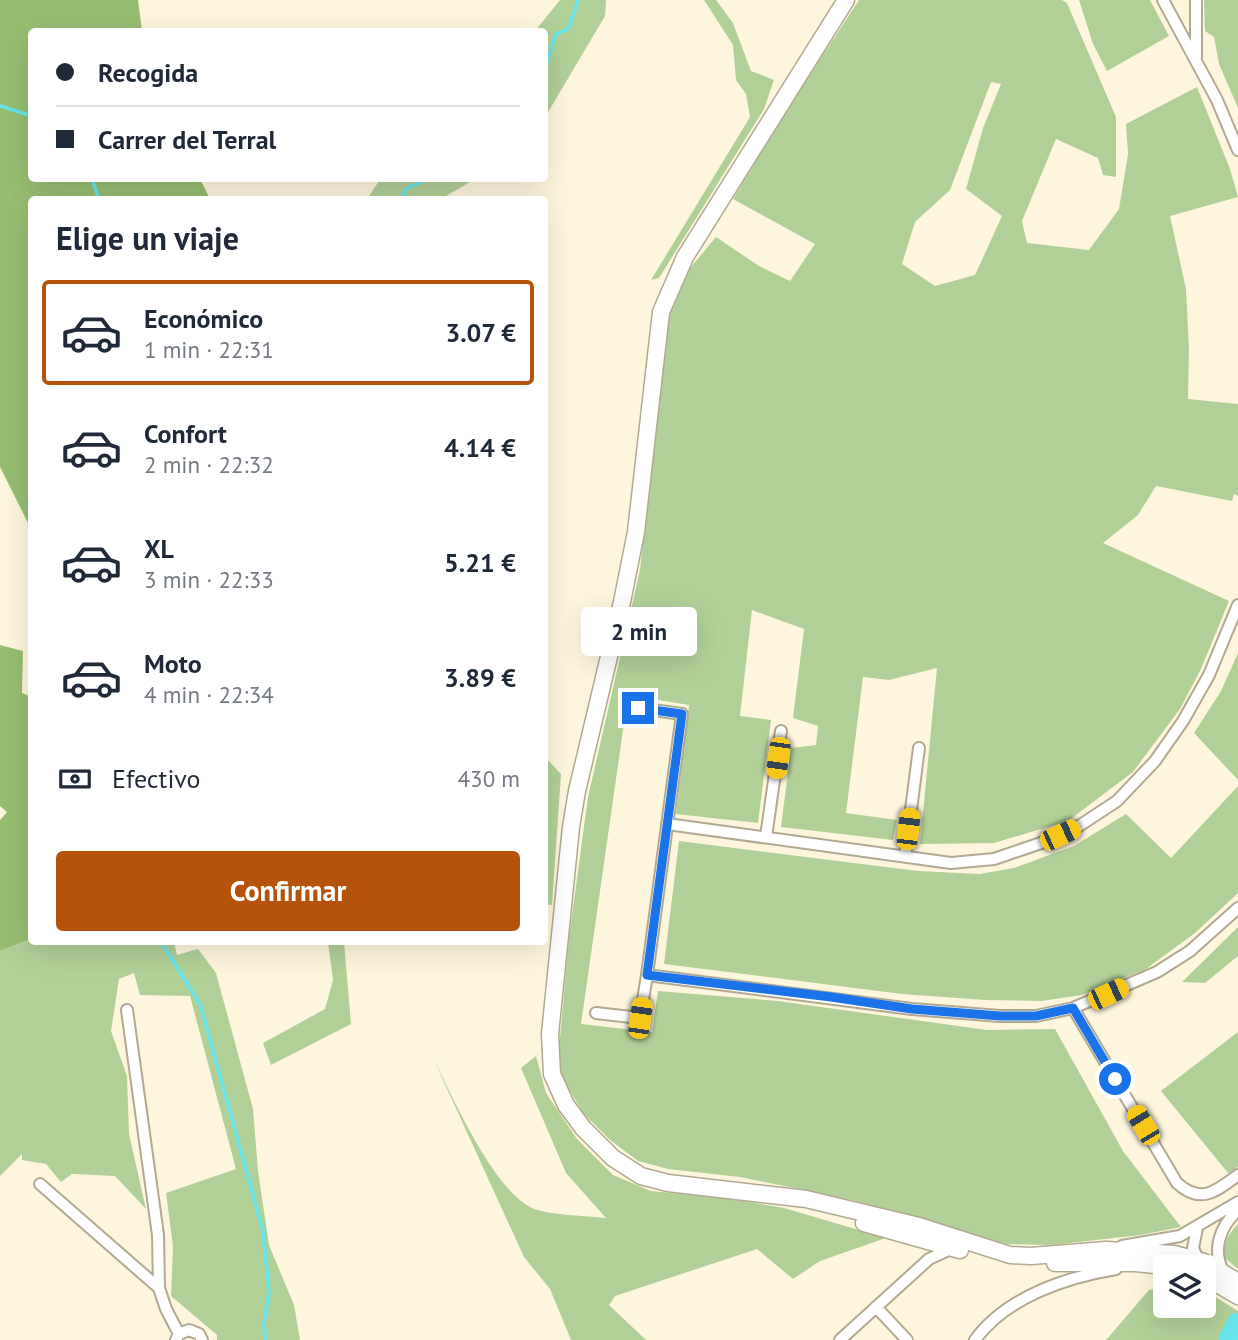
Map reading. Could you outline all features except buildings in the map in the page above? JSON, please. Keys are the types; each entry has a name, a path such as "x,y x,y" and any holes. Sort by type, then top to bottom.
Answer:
{"main road":[{"path":"846,0 691,247 661,312 633,547 571,827 550,1043 552,1074 562,1099 583,1128 620,1164 641,1176 659,1181 806,1199 895,1220 1010,1255 1106,1250 1171,1255"},
{"path":"785,1198 925,1241 1020,1262 1153,1265"},
{"path":"1216,1270 1223,1271 1238,1282"},
{"path":"1216,1278 1238,1295"}],"street":[{"path":"1163,0 1217,100 1238,150"},
{"path":"1196,0 1196,60"},
{"path":"667,824 951,863 995,859 1041,843 1079,826 1117,801 1155,761 1183,722 1209,675 1238,606"},
{"path":"596,1013 640,1018 647,975 682,714 638,708"},
{"path":"766,837 782,731"},
{"path":"905,856 919,748"},
{"path":"647,975 912,1009 1036,1016 1073,1008 1157,972 1190,951 1238,908"},
{"path":"1073,1008 1177,1183 1185,1190 1200,1195 1212,1193 1238,1175"},
{"path":"127,1010 158,1235 159,1288 178,1337 184,1331 195,1331 202,1340"},
{"path":"40,1184 159,1288"},
{"path":"1106,1250 1169,1239 1197,1228 1238,1202"},
{"path":"1223,1271 1217,1247 1227,1224 1238,1210"},
{"path":"895,1220 917,1232 925,1241 929,1259"},
{"path":"1196,1255 1193,1248 1197,1228"},
{"path":"840,1340 929,1259 953,1248"},
{"path":"975,1340 1010,1308 1043,1289 1115,1269 1153,1267"},
{"path":"876,1307 907,1340"}],"green space":[{"path":"0,0 138,0 142,28 28,28 28,182 202,182 208,196 28,196 28,523 0,467"},
{"path":"560,0 606,0 605,16 548,112 548,28 537,28"},
{"path":"704,0 716,0 733,23 751,71 774,80 764,109 659,278 651,280 750,117 746,94 736,80 733,45"},
{"path":"859,0 1062,0 1067,3 1116,117 1116,177 1103,175 1098,158 1056,139 1022,221 1027,243 1089,250 1119,209 1128,154 1126,124 1197,87 1230,169 1238,197 1170,216 1186,289 1188,399 1238,404 1238,496 1234,494 1232,501 1156,486 1138,515 1103,543 1229,601 1201,669 1180,709 1133,772 1068,821 994,843 920,844 937,668 889,680 863,677 846,813 897,820 893,840 781,827 791,748 816,745 818,726 793,718 804,629 752,610 740,716 771,720 758,823 676,814 689,705 628,695 581,1024 652,1032 658,991 778,1001 987,1030 1055,1029 1123,1151 1181,1227 1141,1235 1051,1245 1007,1244 852,1200 740,1177 668,1169 638,1161 610,1140 584,1114 565,1083 558,1060 569,938 588,797 640,570 658,391 669,317 690,268 716,237 759,266 790,281 815,244 733,199 786,111","holes":["991,82 1001,84 983,128 966,189 1002,216 975,275 935,286 902,264 915,222 950,190"]},
{"path":"1079,0 1150,0 1169,36 1107,71 1093,44"},
{"path":"1204,0 1238,0 1238,108 1219,64 1214,37 1205,31"},
{"path":"378,182 470,182 446,196 369,196"},
{"path":"0,645 23,651 22,693 28,695 28,940 0,951 0,820 7,812 0,806"},
{"path":"1238,653 1238,780 1194,733 1221,691"},
{"path":"548,760 561,774 552,905 548,904"},
{"path":"1238,786 1238,893 1195,933 1146,969 1082,995 1041,1001 902,994 664,964 679,841 918,871 980,874 1014,868 1074,846 1126,814 1171,858"},
{"path":"1238,927 1238,956 1205,983 1182,982"},
{"path":"28,940 28,945 175,945 177,955 198,949 216,973 253,1109 258,1171 269,1245 294,1305 300,1340 217,1340 217,1335 171,1296 173,1246 166,1193 236,1169 190,996 140,995 134,973 119,979 111,1031 127,1076 129,1134 146,1209 115,1176 72,1174 61,1182 46,1164 22,1160 22,1154 0,1176 0,951"},
{"path":"328,945 344,945 351,1024 271,1065 263,1043 325,1009 333,980"},
{"path":"1238,1032 1238,1167 1228,1173 1161,1091"},
{"path":"536,1056 546,1093 577,1139 613,1175 651,1191 732,1199 784,1208 886,1238 820,1261 793,1279 757,1249 615,1296 609,1305 646,1340 571,1340 550,1289 524,1257 433,1058 475,1141 503,1182 517,1197 538,1210 606,1218 566,1173 521,1068"},
{"path":"1238,1224 1238,1269 1225,1258 1225,1248 1231,1232"},
{"path":"1153,1289 1153,1318 1216,1318 1216,1297 1238,1311 1238,1340 1106,1340 1149,1290"}],"waterway":[{"path":"548,59 556,34 568,29 578,0"},
{"path":"0,106 28,115"},
{"path":"93,182 98,196"},
{"path":"403,196 406,189 422,182"},
{"path":"163,945 200,1004 263,1231 269,1292 264,1322 265,1340"},
{"path":"1230,1340 1238,1324"}],"route":[{"path":"638,708 682,714 647,975 912,1009 1000,1016 1036,1016 1073,1008 1115,1079"}]}
